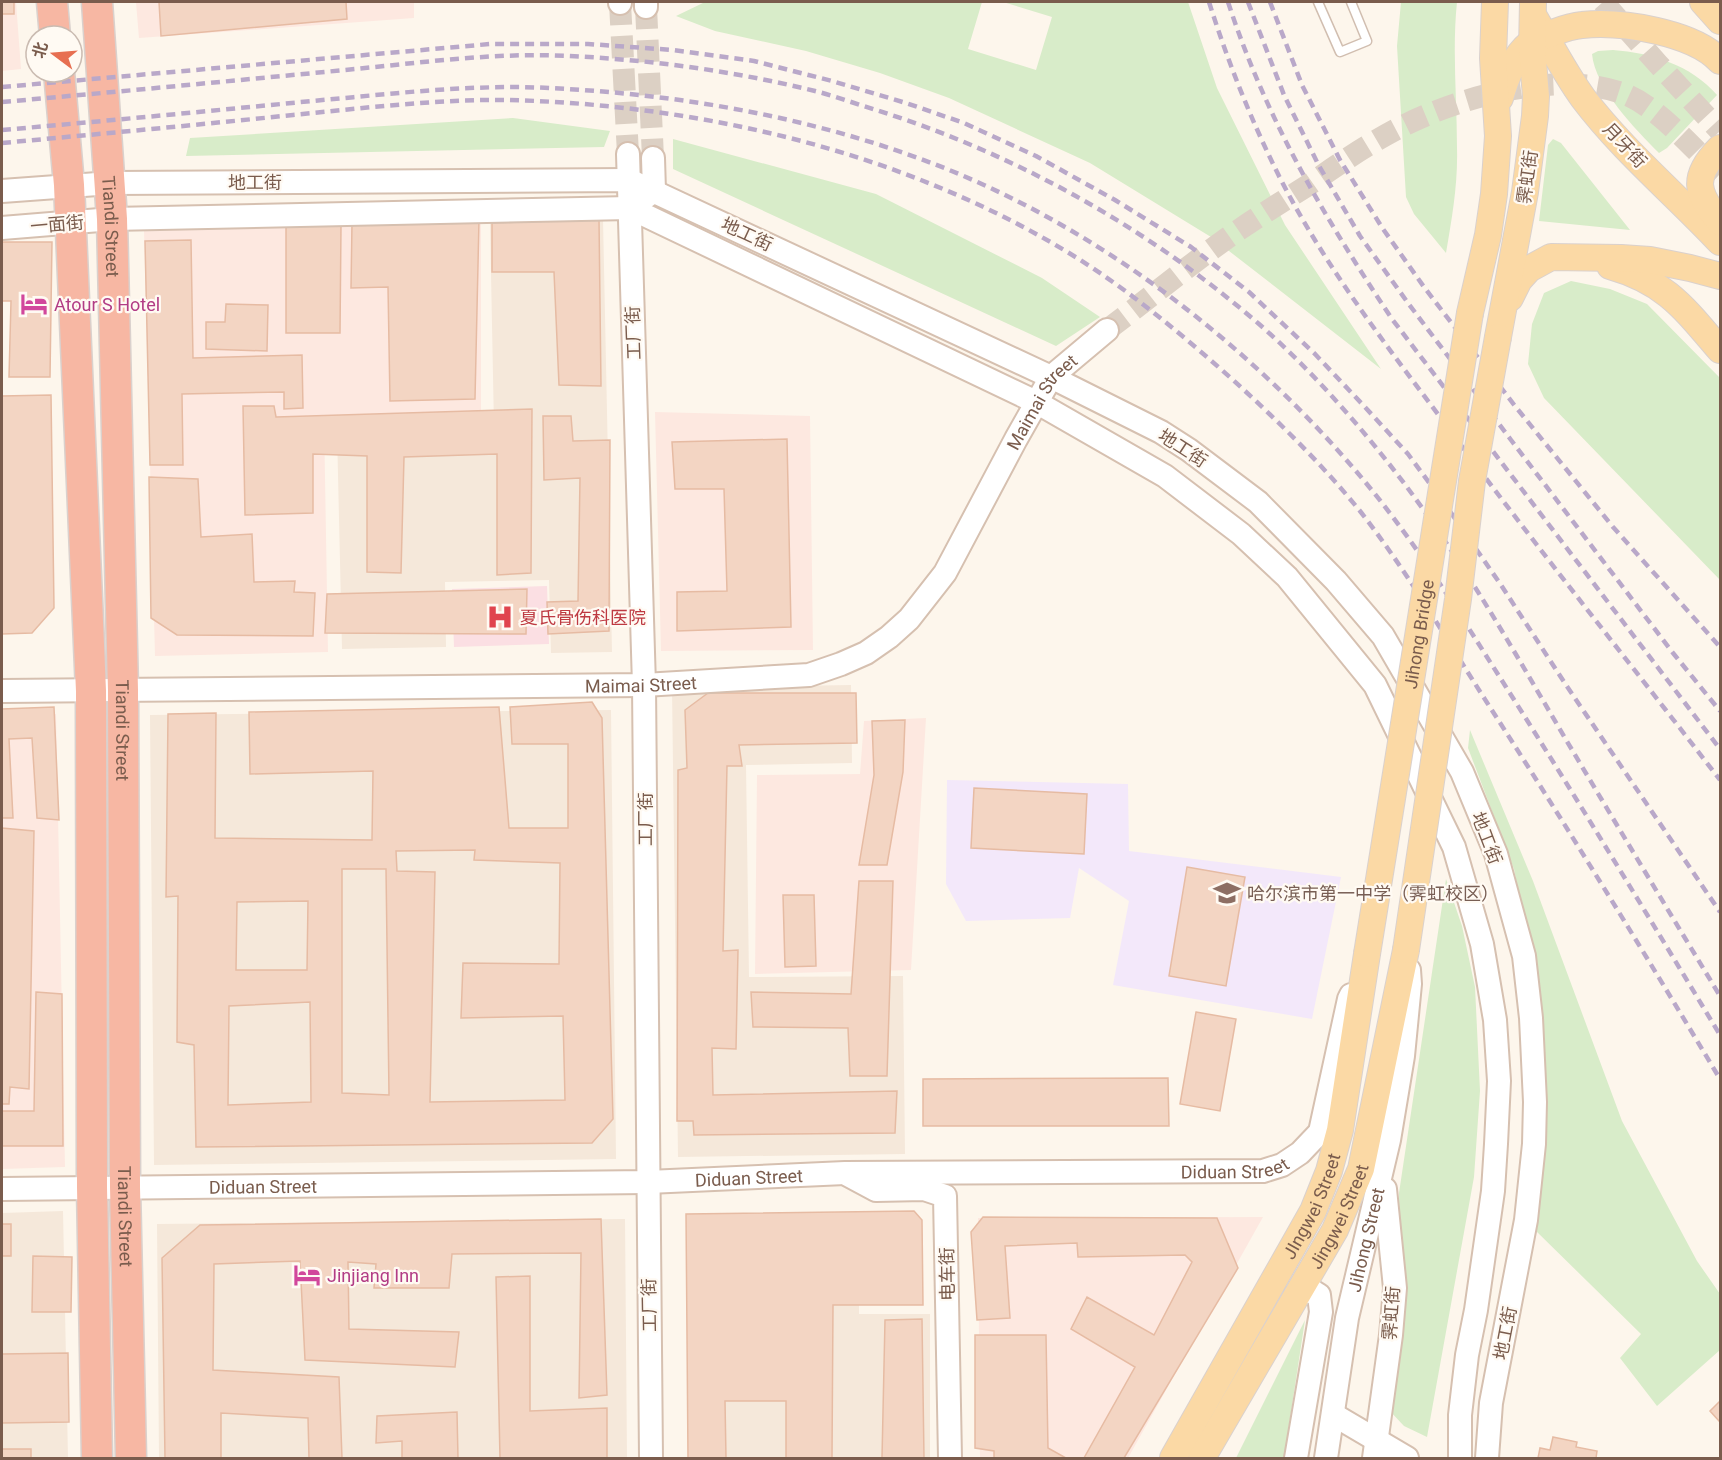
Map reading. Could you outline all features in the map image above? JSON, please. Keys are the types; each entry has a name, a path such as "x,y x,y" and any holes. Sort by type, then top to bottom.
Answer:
{"highway":[{"path":"52,2 54,24"},
{"name":"Tiandi Street","path":"97,2 111,183 123,690 124,1187 131,1458"},
{"name":"Tiandi Street","path":"60,84 71,222 91,691 92,1187 97,1458"}],"main road":[{"name":"霁虹街","path":"1470,313 1488,235 1494,194 1498,136 1493,58 1495,2"},
{"path":"1703,2 1720,21"},
{"name":"霁虹街","path":"1500,326 1525,192 1535,116 1534,19"},
{"path":"1496,112 1508,74 1534,19 1565,28 1583,25 1647,29 1697,44 1720,61"},
{"name":"月牙街","path":"1534,19 1581,95 1601,120 1634,157 1720,242"},
{"path":"1720,148 1701,172 1699,182 1700,191 1708,207 1720,222"},
{"name":"工厂街","path":"628,154 644,686 651,1458"},
{"path":"630,208 654,191 653,158"},
{"name":"地工街","path":"2,191 111,183 629,180 1051,377 1161,432 1258,502 1336,581 1389,645 1462,772 1496,854 1524,956 1531,1018 1535,1102 1534,1144 1526,1220 1491,1403 1487,1458"},
{"name":"地工街","path":"112,219 630,208 1036,402 1165,476 1241,534 1287,577 1375,685 1454,847 1482,944 1494,1011 1499,1081 1493,1191 1476,1310 1467,1354 1460,1415 1460,1458"},
{"name":"一面街","path":"2,228 112,219"},
{"path":"1500,326 1519,280 1529,269 1551,256 1650,260 1720,276"},
{"path":"1575,257 1636,274 1657,285 1677,301 1720,350"},
{"name":"Jihong Bridge","path":"1365,965 1470,313"},
{"name":"Jihong Bridge","path":"1406,950 1458,599 1472,481 1500,326"},
{"name":"Maimai Street","path":"2,691 644,686 809,675 866,653 909,619 945,573 1051,377 1107,330"},
{"name":"Jingwei Street","path":"1202,1458 1335,1230 1361,1169 1406,950"},
{"name":"Jihong Street","path":"1326,1458 1347,1318 1384,1168 1398,1087 1410,984 1406,950"},
{"name":"Jingwei Street","path":"1173,1458 1313,1211 1329,1171 1340,1130 1365,965"},
{"name":"Diduan Street","path":"2,1189 648,1182 845,1173 1263,1171 1282,1165 1300,1153 1320,1132 1349,999 1365,965"},
{"name":"霁虹街","path":"1375,1449 1391,1335 1395,1288 1384,1168"},
{"name":"电车街","path":"845,1173 876,1190 924,1189 945,1196 950,1458"},
{"name":"Jihong Street","path":"1295,1296 1311,1290 1319,1295 1321,1312 1296,1458"},
{"path":"1334,1415 1375,1449 1407,1458"}],"lane":[{"path":"1318,2 1340,52 1367,41 1351,2"}],"shaded area":[{"path":"2,2 16,2 21,69 2,71"},
{"path":"136,2 414,2 414,18 139,38"},
{"path":"603,219 612,652 551,653 549,580 445,582 446,647 342,649 337,431 494,427 490,222"},
{"path":"481,220 481,412 324,418 328,652 155,656 144,231"},
{"path":"655,412 810,416 813,650 661,651"},
{"name":"夏氏骨伤科医院","path":"547,586 549,644 454,647 452,589"},
{"path":"851,685 852,763 746,765 749,977 903,976 905,1154 678,1157 672,688"},
{"path":"611,710 616,1159 154,1165 150,715"},
{"path":"56,714 65,1167 2,1169 2,715"},
{"path":"926,718 911,970 755,974 757,775 860,774 864,721"},
{"name":"哈尔滨市第一中学（霁虹校区）","path":"947,780 1128,784 1129,851 1341,877 1312,1019 1113,985 1129,901 1079,868 1070,918 966,921 946,884"},
{"path":"63,1211 68,1458 2,1458 2,1213"},
{"path":"1263,1217 1128,1458 980,1458 978,1218"},
{"path":"625,1219 627,1458 159,1458 157,1224"},
{"path":"691,1263 859,1263 859,1314 930,1314 930,1458 691,1458"}],"green space":[{"path":"705,2 982,2 968,49 1036,70 1052,17 1003,2 1188,2 1217,88 1285,225 1381,369 1211,237 1090,163 949,98 880,73 806,51 715,31 676,16"},
{"path":"1401,2 1457,2 1455,56 1457,175 1446,253 1414,214 1406,197 1397,46"},
{"path":"1613,50 1642,54 1670,62 1695,76 1717,95 1667,148 1659,153 1618,108 1600,81 1592,54 1598,51"},
{"path":"513,118 610,131 604,147 186,156 190,138"},
{"path":"673,139 876,194 1042,278 1100,317 1056,346 673,169"},
{"path":"1553,139 1561,143 1630,230 1539,221 1548,145"},
{"path":"1571,281 1610,289 1647,304 1720,378 1720,580 1544,398 1528,364 1532,324 1544,293"},
{"path":"1470,730 1533,881 1622,1121 1697,1261 1720,1294 1720,1350 1657,1406 1620,1358 1641,1334 1536,1231 1543,1134 1526,931 1514,869 1468,748"},
{"path":"1446,879 1462,926 1475,987 1480,1091 1474,1177 1427,1437 1404,1426 1388,1409 1401,1308 1399,1193"},
{"path":"1305,1320 1284,1458 1236,1458"}],"building":[{"path":"2,2 14,2 14,14 2,14"},
{"path":"159,2 346,2 347,19 161,36"},
{"path":"599,219 601,386 559,385 554,272 492,272 492,223"},
{"path":"479,220 475,399 390,401 388,287 351,288 352,223"},
{"path":"286,226 341,226 340,333 286,333"},
{"path":"191,240 193,358 302,355 303,408 284,409 284,392 182,394 183,465 150,465 145,241"},
{"path":"2,242 52,242 50,377 9,377 11,301 2,301"},
{"path":"226,304 268,305 267,351 206,349 206,322 225,322"},
{"path":"51,395 54,608 32,633 2,634 2,396"},
{"path":"243,406 274,406 276,417 532,409 531,573 497,575 497,454 404,457 401,573 367,572 367,456 313,454 313,513 245,515"},
{"path":"543,416 571,416 573,441 610,440 609,631 548,634 547,602 578,601 580,478 544,480"},
{"path":"787,439 791,627 677,631 677,592 727,591 724,489 675,489 672,442"},
{"path":"149,477 198,479 201,537 252,534 254,582 295,581 294,592 315,593 313,636 177,635 151,618"},
{"path":"527,589 526,634 325,633 327,594"},
{"path":"708,693 856,693 857,743 739,745 742,766 727,766 723,951 738,950 736,1049 712,1048 713,1095 897,1091 895,1133 694,1135 693,1121 677,1121 678,770 687,768 685,710"},
{"path":"592,702 602,718 613,1119 592,1143 196,1147 194,1045 177,1042 178,896 166,897 168,714 216,713 215,838 372,840 373,771 250,774 249,712 499,707 509,828 568,828 568,744 512,744 510,707","holes":["475,850 474,860 560,863 559,964 463,963 461,1018 563,1016 565,1100 430,1102 435,872 397,871 396,851","342,869 386,869 389,1095 342,1093","308,901 307,970 236,970 237,902","310,1002 311,1102 228,1105 229,1006"]},
{"path":"54,707 59,820 37,818 32,738 9,739 13,818 2,818 2,709"},
{"path":"905,720 903,772 887,865 859,865 874,775 872,721"},
{"path":"974,788 1087,794 1084,854 971,848"},
{"path":"2,828 34,831 29,1089 10,1087 9,1104 2,1104"},
{"path":"1187,867 1245,877 1226,986 1169,976"},
{"path":"859,881 893,881 887,1076 850,1076 848,1028 753,1027 751,992 851,994"},
{"path":"783,895 814,895 816,966 785,967"},
{"path":"36,992 62,994 63,1146 2,1146 2,1111 34,1111"},
{"path":"1196,1012 1236,1019 1220,1111 1180,1104"},
{"path":"1168,1078 1169,1126 923,1126 923,1079"},
{"path":"914,1211 922,1220 923,1305 833,1305 832,1458 786,1458 786,1401 725,1401 726,1458 688,1458 686,1214"},
{"path":"983,1217 1217,1218 1238,1268 1124,1458 1084,1458 1135,1367 1071,1329 1087,1297 1154,1335 1192,1262 1185,1255 1078,1257 1077,1243 1005,1246 1010,1318 977,1320 971,1232"},
{"path":"601,1219 607,1395 579,1398 581,1253 452,1254 449,1288 374,1288 376,1264 348,1262 349,1329 459,1332 455,1367 305,1360 300,1261 214,1264 213,1370 339,1377 342,1458 309,1458 308,1418 221,1413 221,1458 165,1458 162,1258 200,1225"},
{"path":"2,1224 11,1224 11,1256 2,1256"},
{"path":"33,1256 72,1257 71,1312 32,1312"},
{"path":"530,1276 530,1411 607,1408 607,1458 500,1458 496,1277"},
{"path":"922,1319 924,1458 882,1458 885,1320"},
{"path":"975,1335 1046,1335 1048,1448 1066,1458 994,1458 994,1451 975,1448"},
{"path":"68,1353 69,1422 2,1423 2,1354"},
{"path":"1720,1401 1720,1422 1710,1411"},
{"path":"457,1412 458,1458 402,1458 402,1441 376,1443 377,1416"},
{"path":"1553,1437 1577,1442 1576,1447 1597,1451 1596,1458 1538,1458 1540,1448 1550,1450"},
{"path":"2,1449 31,1449 31,1458 2,1458"}],"tunnel":[{"path":"1603,2 1720,131"},
{"path":"620,3 628,154"},
{"path":"646,7 653,158"},
{"path":"1107,330 1230,236 1362,149 1420,118 1478,97 1509,90 1571,84 1600,87 1627,95 1664,120 1720,174"}],"railway":[{"path":"1209,2 1224,47 1259,134 1298,212 1341,281 1388,348 1493,487 1720,780"},
{"path":"1228,2 1260,87 1299,166 1343,242 1392,319 1720,749"},
{"path":"1248,2 1284,95 1319,166 1360,236 1511,440 1720,711"},
{"path":"1270,2 1302,85 1340,160 1383,229 1424,287 1515,406 1613,527 1720,647"},
{"path":"2,87 490,44 588,44 673,50 754,61 906,103 964,123 1036,156 1115,200 1191,247 1249,292 1315,354 1408,454 1501,585 1720,912"},
{"path":"2,102 457,59 542,55 601,58 724,72 815,91 928,128 979,148 1029,172 1126,226 1172,256 1216,289 1259,324 1296,359 1365,435 1420,505 1464,570 1720,996"},
{"path":"2,130 430,90 519,87 596,91 690,101 828,130 918,158 982,184 1044,215 1105,251 1163,291 1219,335 1320,431 1366,483 1422,557 1456,609 1720,1035"},
{"path":"2,143 428,102 509,100 582,104 655,112 728,124 800,140 939,187 1005,218 1091,267 1173,328 1282,426 1360,511 1394,557 1425,605 1634,936 1720,1079"}],"place":[{"name":"Atour S Hotel","path":"34,304"},
{"name":"夏氏骨伤科医院","path":"500,617"},
{"name":"哈尔滨市第一中学（霁虹校区）","path":"1227,893"},
{"name":"Jinjiang Inn","path":"307,1275"}]}
